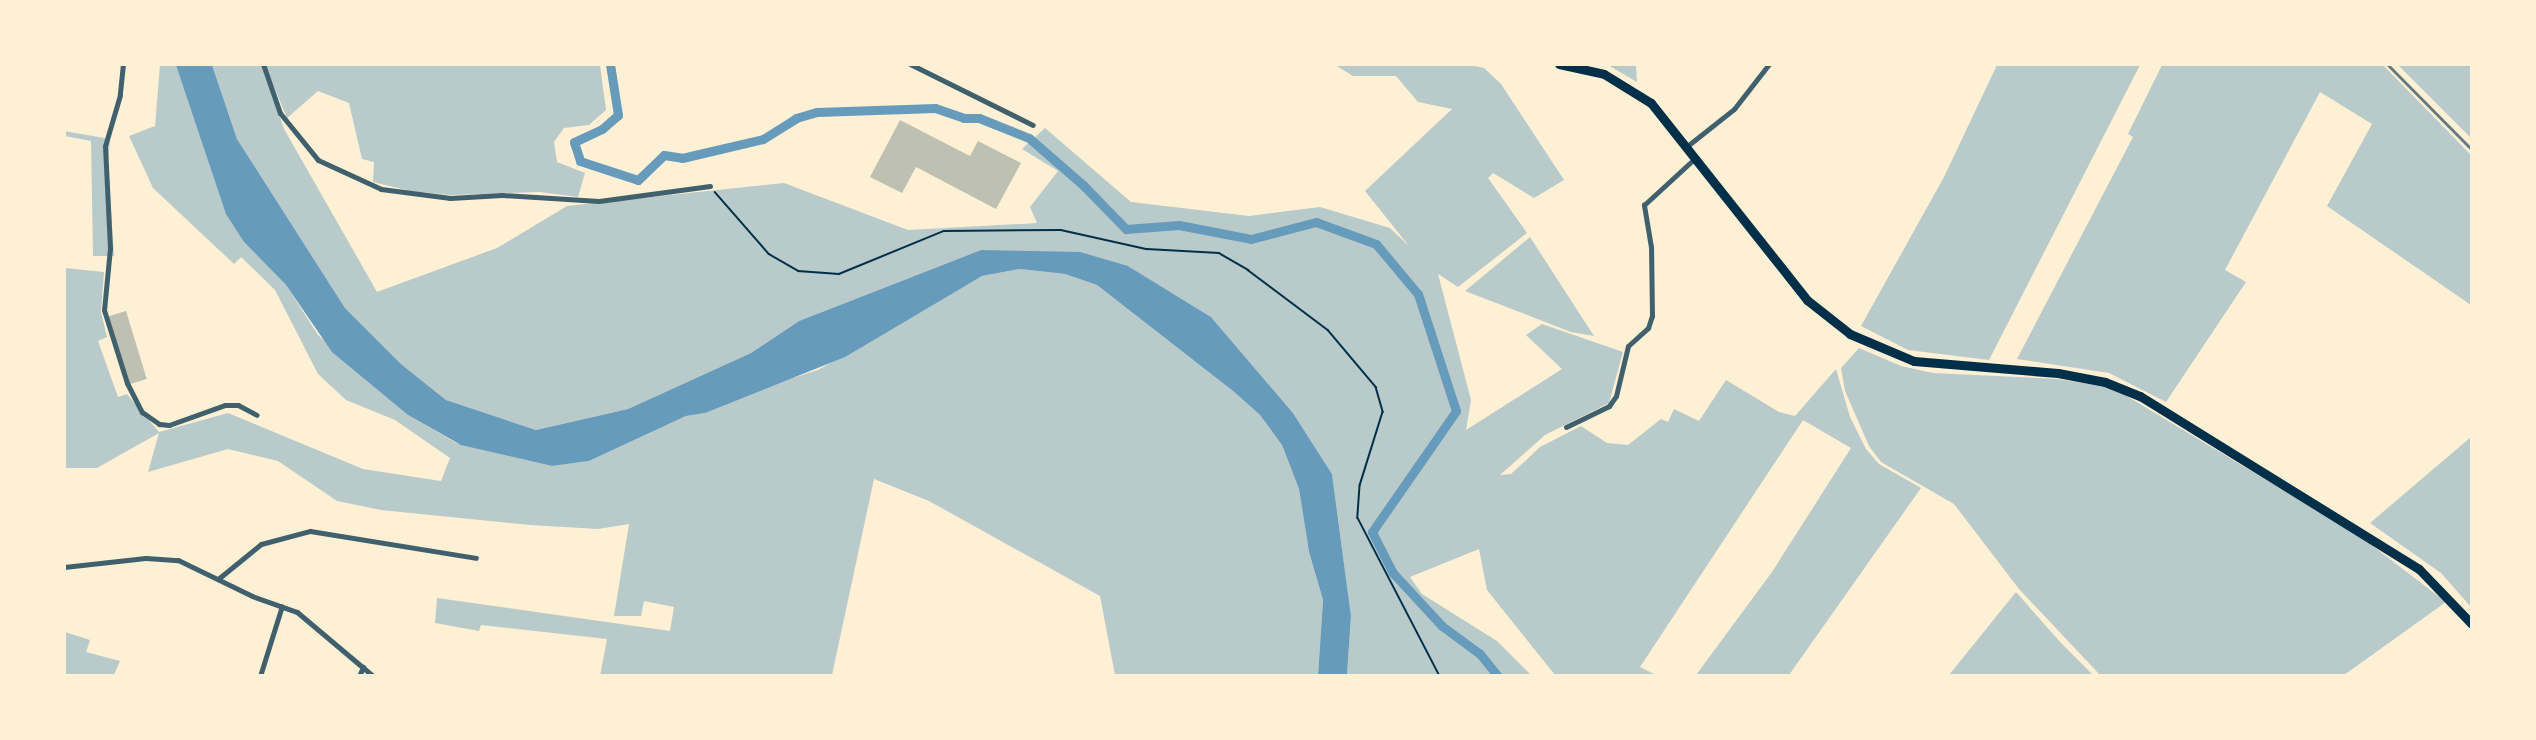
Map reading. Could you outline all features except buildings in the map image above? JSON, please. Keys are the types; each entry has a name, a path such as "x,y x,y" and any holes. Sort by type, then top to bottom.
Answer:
{"main road":[{"path":"1559,64 1594,71 1630,87 1657,110 1807,300 1850,334 1914,361 2077,376 2140,396 2419,568 2472,624"}],"street":[{"path":"123,64 120,95 105,146 110,248 104,310 127,383 142,412 159,424 169,425 225,405 238,405 257,415"},
{"path":"263,64 280,113 318,160 381,189 450,198 502,195 599,201 710,186"},
{"path":"910,64 1033,125"},
{"path":"1685,147 1734,109 1769,64"},
{"path":"1566,427 1609,406 1616,396 1628,346 1648,328 1652,316 1651,247 1644,205 1694,159"},
{"path":"218,579 261,544 310,531 476,558"},
{"path":"64,567 160,558 178,560 282,606 321,630 373,675"},
{"path":"260,675 282,606"},
{"path":"359,675 363,667"}],"path":[{"path":"710,186 769,254 798,271 839,274 944,231 1061,230 1147,249 1219,253 1248,270 1328,330 1376,387 1383,412 1360,486 1358,518 1440,675"}],"shaded area":[{"path":"1465,64 1484,68 1501,84 1564,180 1534,198 1493,173 1488,178 1527,233 1458,287 1438,274 1471,400 1466,430 1562,369 1526,335 1542,324 1623,352 1609,403 1545,435 1500,475 1511,474 1540,447 1581,426 1607,443 1628,445 1661,419 1668,422 1674,409 1699,421 1726,380 1779,412 1795,416 1836,369 1850,417 1866,449 1879,464 1921,488 1789,675 1696,675 1772,572 1851,448 1803,420 1640,667 1656,675 1555,675 1487,590 1479,549 1410,577 1422,594 1497,641 1531,675 1347,675 1351,616 1332,474 1293,413 1211,317 1128,266 981,250 799,321 751,353 628,409 536,430 446,400 401,364 345,308 237,139 212,65 262,65 284,129 377,292 497,248 567,206 784,183 908,230 1037,223 1030,207 1058,171 1022,149 1045,128 1131,202 1249,216 1320,207 1390,228 1409,246 1365,191 1452,109 1418,102 1396,76 1353,76 1335,65"},
{"path":"160,65 176,65 244,242 286,285 318,335 408,415 456,443 552,466 589,461 686,416 705,413 755,390 818,370 982,276 1020,269 1065,274 1097,285 1233,391 1260,415 1282,445 1299,489 1309,552 1323,600 1318,675 1115,675 1100,596 929,501 874,479 832,675 600,676 607,639 481,625 479,631 435,623 437,598 670,631 674,607 644,601 641,616 614,616 629,524 598,529 530,525 381,510 337,501 278,461 228,449 148,472 159,433 97,468 65,468 65,268 104,272 101,312 107,337 98,341 118,397 127,394 159,432 228,413 363,469 441,481 450,458 395,420 346,400 318,374 275,290 241,257 234,264 153,188 129,136 155,126"},
{"path":"265,65 600,65 606,110 589,125 564,128 554,142 557,162 585,173 578,197 540,192 450,195 410,191 373,182 374,162 362,159 349,103 318,91 287,118"},
{"path":"1608,65 1636,65 1637,82"},
{"path":"1997,65 2140,65 1989,360 1908,350 1861,326 1944,177"},
{"path":"2162,65 2383,65 2471,155 2471,305 2327,206 2372,124 2320,92 2225,270 2246,282 2166,402 2109,373 2017,359 2133,137 2128,134"},
{"path":"2398,65 2471,65 2471,138"},
{"path":"64,131 110,139 108,164 114,256 93,256 91,141 65,136"},
{"path":"1530,237 1594,336 1571,332 1465,291"},
{"path":"1859,348 1901,366 1933,373 2058,379 2104,386 2125,395 2361,537 2446,602 2344,675 2100,675 2019,589 1954,504 1881,462 1869,446 1845,391 1841,368"},
{"path":"2471,437 2471,607 2441,573 2370,523"},
{"path":"2016,592 2061,643 2093,675 1949,675"},
{"path":"65,632 90,640 86,652 120,661 114,675 65,675"}],"water":[{"path":"176,65 212,65 237,139 345,308 401,364 446,400 536,430 628,409 751,353 799,321 981,250 1080,252 1128,266 1211,317 1293,413 1332,474 1351,616 1347,675 1318,675 1323,600 1309,552 1299,489 1282,445 1260,415 1233,391 1097,285 1065,274 1020,269 982,276 845,357 705,413 686,416 589,461 552,466 461,445 408,415 332,352 286,285 244,242 226,214"}],"waterway":[{"path":"610,64 618,115 602,129 574,142 580,161 638,180 664,155 682,158 763,139 796,118 817,112 935,108 964,118 979,118 1029,138 1083,185 1126,229 1179,225 1251,239 1316,222 1376,244 1418,294 1456,411 1372,532 1393,573 1442,626 1480,654 1498,676"}],"railway":[{"path":"2387,64 2472,150"}]}
